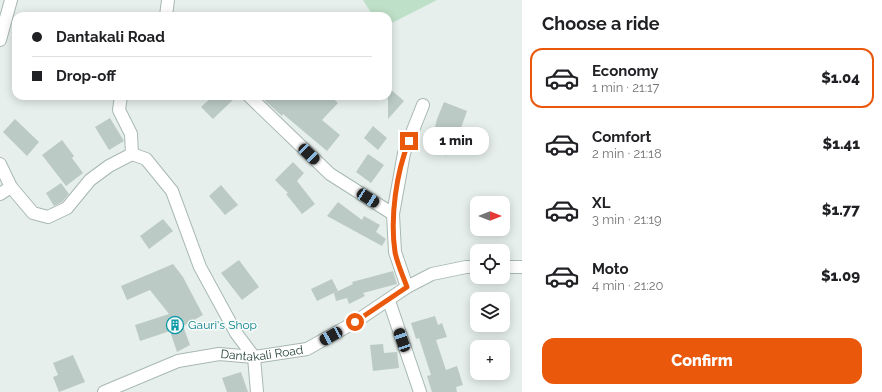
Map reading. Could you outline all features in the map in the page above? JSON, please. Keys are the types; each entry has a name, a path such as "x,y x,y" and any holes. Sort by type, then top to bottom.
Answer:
{"street":[{"path":"0,40 11,0"},
{"path":"166,12 168,0"},
{"path":"120,100 119,110 131,134 132,154"},
{"path":"253,100 330,174 393,214"},
{"path":"407,287 395,252 393,214 404,153 423,105"},
{"path":"0,164 11,187 33,213 48,217 67,208 90,180 110,166 132,154 146,159 172,191 200,267 236,333 254,357 257,392"},
{"path":"0,194 11,187"},
{"name":"Dantakali Road","path":"104,392 178,360 219,354 254,357 307,349 389,301 407,287 432,274 470,267"},
{"path":"510,267 522,267"},
{"path":"389,301 420,392"}],"green space":[{"path":"363,0 437,0 392,23 392,12 370,12"}],"building":[{"path":"392,90 404,101 388,119 388,100 392,100"},
{"path":"209,100 233,100 213,119 201,107"},
{"path":"264,100 335,100 338,103 322,120 340,135 327,151 283,114 282,116"},
{"path":"444,102 467,111 456,147 447,144 446,156 431,143 437,119"},
{"path":"110,118 124,141 109,150 95,127"},
{"path":"15,119 39,142 27,156 3,132"},
{"path":"373,126 387,138 378,150 364,138"},
{"path":"62,140 74,156 72,158 83,173 66,186 42,155"},
{"path":"368,154 384,165 371,183 356,172"},
{"path":"293,162 304,173 297,181 315,204 302,214 286,194 288,193 275,180"},
{"path":"61,183 69,194 62,202 54,206 46,193"},
{"path":"221,185 238,205 225,215 209,196"},
{"path":"338,202 362,220 364,216 380,225 376,232 386,239 382,246 327,216"},
{"path":"163,219 173,231 149,249 140,236"},
{"path":"239,260 259,287 242,300 221,273"},
{"path":"173,264 183,277 203,315 183,326 190,345 177,352 170,331 140,341 135,325 169,314 150,290 127,300 121,286"},
{"path":"393,271 397,284 363,293 365,296 349,304 347,298 336,301 334,293 353,284 352,282"},
{"path":"332,279 338,291 317,301 311,289"},
{"path":"435,316 438,325 442,323 447,337 436,340 446,370 457,366 463,385 456,387 457,392 432,392 427,376 431,375 419,338 416,339 411,323"},
{"path":"383,344 384,353 397,352 399,368 373,371 370,345"},
{"path":"73,355 85,382 59,392 53,377 58,375 53,363"},
{"path":"241,372 248,392 227,392 222,378"}],"place":[{"name":"Gauri's Shop","path":"175,325"}],"route":[{"path":"355,322 389,301 407,287 395,252 393,214 404,153 409,141"}]}
